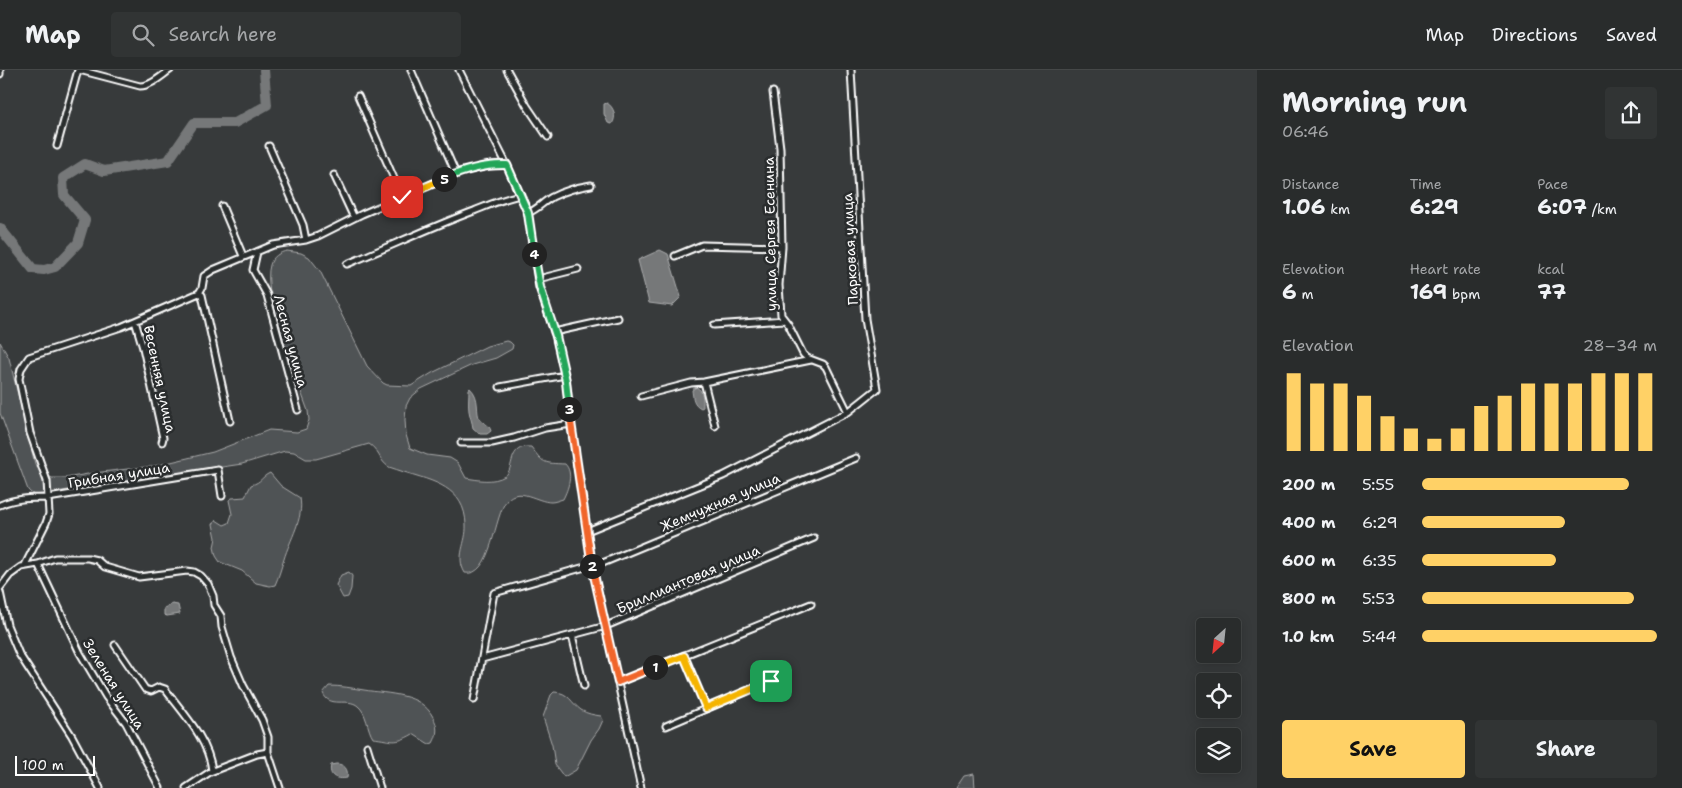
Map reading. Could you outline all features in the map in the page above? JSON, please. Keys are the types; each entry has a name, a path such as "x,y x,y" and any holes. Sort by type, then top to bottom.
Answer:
{"street":[{"path":"56,146 78,70 145,86 170,70"},
{"path":"412,70 456,174"},
{"path":"460,70 507,165 528,213 538,279 565,376 592,566 641,788"},
{"path":"507,70 527,106 548,137"},
{"name":"Парковая улица","path":"848,412 877,389 865,319 850,70"},
{"name":"улица Сергея Есенина","path":"772,92 780,148 781,315 788,324 803,354 826,367 848,412"},
{"path":"358,96 402,197"},
{"path":"269,146 303,225 306,240"},
{"path":"25,565 49,514 47,481 30,433 18,379 21,369 29,357 122,327 199,293 204,276 243,256 280,243 306,240 318,236 354,218 456,174 479,167 507,165"},
{"path":"334,175 354,218"},
{"path":"528,213 552,197 591,185"},
{"path":"347,264 444,222 506,198 521,195"},
{"path":"222,206 243,256"},
{"path":"675,256 702,245 782,247"},
{"name":"Лесная улица","path":"257,252 253,270 267,295 298,410"},
{"path":"538,279 578,268"},
{"path":"199,293 202,295 230,421"},
{"path":"554,332 618,318"},
{"name":"Весенняя улица","path":"135,320 163,438 162,442"},
{"path":"714,325 784,320"},
{"path":"641,396 691,383 811,360"},
{"path":"500,388 565,376"},
{"path":"704,382 716,426"},
{"path":"587,531 723,476 848,412"},
{"path":"461,443 492,443 545,428 571,424"},
{"name":"Жемчужная улица","path":"474,700 494,593 592,566 856,458"},
{"name":"Грибная улица","path":"0,505 11,500 48,498 218,470 222,496"},
{"name":"Бриллиантовая улица","path":"482,659 606,626 814,538"},
{"path":"100,788 72,736 19,654 7,625 0,590 10,575 21,566 38,564 55,558 88,558 97,560 104,567 139,577 180,571 194,572 202,576 208,584 243,685 262,720 268,737 268,752 280,788"},
{"name":"Зеленая улица","path":"38,564 80,653 106,698 126,723 160,788"},
{"path":"618,682 811,604"},
{"path":"572,635 584,686"},
{"path":"115,645 146,689 150,691 159,686 165,689 196,730 211,762 212,771"},
{"path":"684,656 706,708"},
{"path":"666,726 771,681"},
{"path":"367,746 380,788"},
{"path":"186,788 212,771 257,754 268,752"}],"shaded area":[{"path":"607,103 614,112 612,124 608,123 604,114 604,104"},
{"path":"660,250 668,254 681,297 672,306 649,303 638,260"},
{"path":"287,251 301,253 309,257 320,271 367,366 387,385 411,386 432,373 487,346 506,341 513,345 512,349 496,358 472,365 421,389 410,398 406,406 406,435 410,448 427,455 450,458 458,463 466,478 491,480 505,476 508,473 515,453 523,447 531,447 542,460 565,464 568,468 570,476 563,499 551,502 517,494 507,500 487,556 481,566 474,572 465,573 462,567 461,555 466,525 464,512 454,494 436,483 389,467 369,444 316,459 306,459 294,452 285,451 242,464 35,495 28,490 0,413 0,342 9,358 35,464 40,472 52,478 66,478 154,466 213,452 269,430 297,432 306,429 309,420 308,411 275,320 269,284 271,262 277,255"},
{"path":"696,387 702,396 703,407 701,408 696,405 693,398 692,390"},
{"path":"470,388 476,396 479,416 490,428 491,431 487,434 480,434 473,428 469,409"},
{"path":"270,473 281,486 300,498 301,506 296,529 278,578 275,585 270,586 256,583 242,571 220,562 214,547 216,538 213,524 216,520 224,525 229,523 232,514 229,500 245,497 251,485"},
{"path":"349,572 352,576 351,589 348,597 343,598 336,585 341,575"},
{"path":"172,604 178,605 180,614 164,615 164,608"},
{"path":"329,686 393,694 421,703 428,709 436,724 437,733 433,743 429,744 413,734 397,741 373,738 363,713 358,706 349,702 330,701 326,698 323,693"},
{"path":"554,692 563,694 581,710 601,716 603,720 576,770 564,777 555,765 552,745 543,717 551,695"},
{"path":"336,764 345,768 347,778 337,778 332,775 331,765"},
{"path":"974,774 975,788 956,788 964,776"}],"waterway":[{"path":"0,228 33,269 44,270 55,267 78,243 85,220 64,195 63,178 85,164 104,171 168,161 194,123 235,123 267,105 264,70"}],"route":[{"path":"402,197 460,172 491,165 507,165 521,195 528,213 540,287 556,336 566,381 592,565 618,682 684,656 706,708 771,681"}]}
